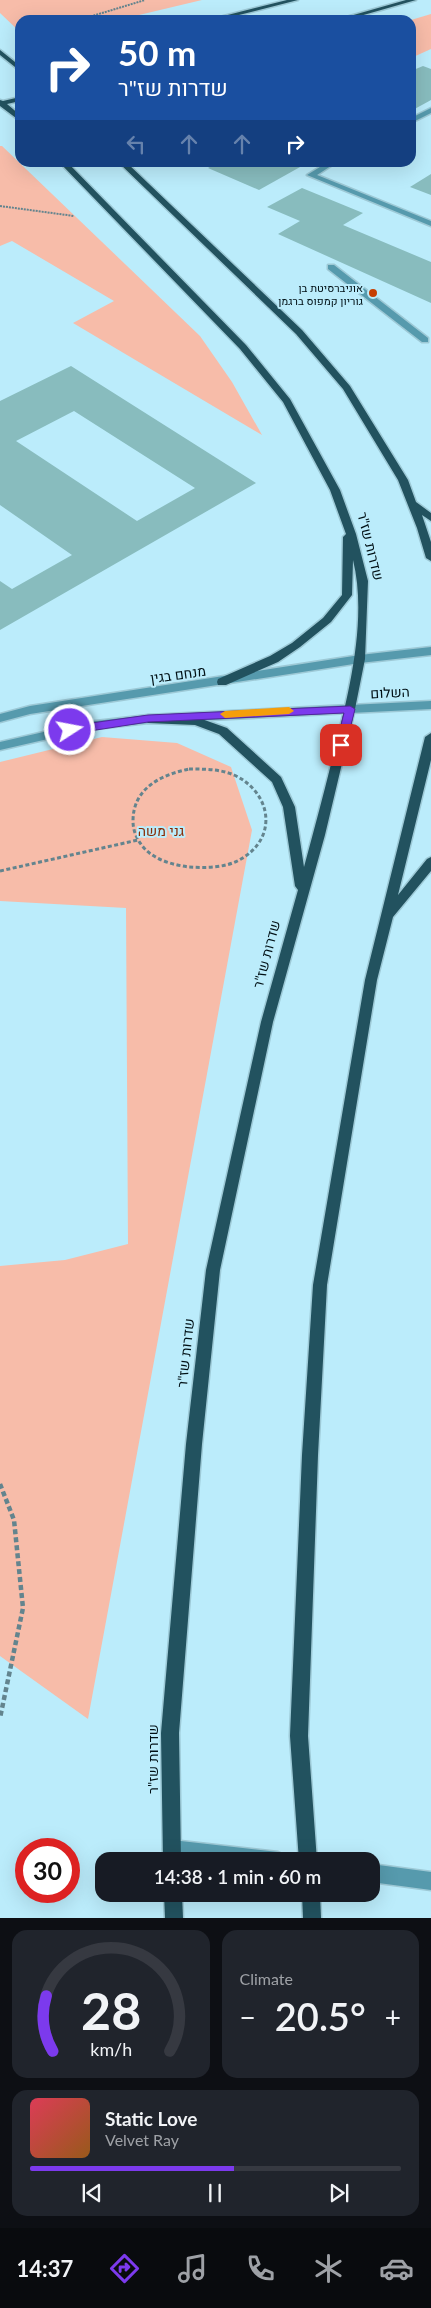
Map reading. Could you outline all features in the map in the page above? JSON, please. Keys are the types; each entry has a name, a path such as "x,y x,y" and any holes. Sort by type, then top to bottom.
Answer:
{"main road":[{"path":"232,15 295,0"},
{"path":"358,15 413,0"},
{"path":"0,52 15,65"},
{"path":"1,103 15,100"},
{"path":"1,103 15,115"},
{"name":"שדרות שז\"ר","path":"67,167 243,347 286,401 335,490 348,525 363,581 360,659 350,709 319,835 267,1022 213,1270 194,1444 170,1733 172,1852"},
{"path":"126,167 305,339 348,388 403,480 431,558"},
{"path":"410,500 431,518"},
{"path":"222,682 274,659 296,646 332,614 346,595 348,525"},
{"path":"148,718 196,721 223,731 277,780 289,807 302,892"},
{"path":"307,1852 299,1736 310,1455 320,1285 372,980 431,737"},
{"path":"388,917 431,862"},
{"path":"173,1902 174,1918"},
{"path":"311,1902 312,1918"}],"street":[{"path":"416,118 431,110"},
{"path":"325,167 311,175 431,224"},
{"path":"331,268 429,342"},
{"path":"360,659 431,651"},
{"name":"מנחם בגין","path":"0,718 30,710 222,682 360,659"},
{"name":"השלום","path":"350,709 431,705"},
{"path":"0,746 87,726 148,718 350,709"},
{"path":"380,1874 431,1881"}],"path":[{"path":"96,15 145,0"},
{"path":"0,206 119,222"},
{"path":"189,768 212,769 234,775 252,786 267,808 267,826 260,843 245,857 224,866 190,869 167,863 148,852 138,840 131,823 134,806 144,790 160,778 189,768"},
{"path":"0,871 138,840"},
{"path":"0,1484 14,1520 23,1608 0,1718"}],"green space":[{"path":"0,0 202,0 139,15 15,15 15,27 0,13"},
{"path":"431,14 431,49 416,56 416,18"},
{"path":"0,146 2,146 15,158 15,167 24,167 200,336 232,382 262,435 73,323 114,301 12,241 0,246"},
{"name":"גני משה","path":"102,737 177,743 231,767 252,830 88,1719 0,1656 0,1266 65,1260 128,1244 126,908 0,901 0,762"}],"building":[{"path":"423,66 431,69 431,100 416,108 416,69"},
{"path":"210,167 300,167 259,190 208,168"},
{"path":"431,174 431,195 410,187"},
{"path":"302,188 363,213 343,225 431,262 431,303 278,234 300,221 267,207"},
{"path":"71,366 256,483 0,630 0,581 12,589 72,555 0,505 0,401","holes":["74,411 195,488 137,521 16,441"]}],"slow traffic":[{"path":"225,714 289,711"}],"place":[{"name":"אוניברסיטת בן גוריון קמפוס ברגמן","path":"373,293"}],"route":[{"path":"70,730 148,718 350,709 341,745"}]}
